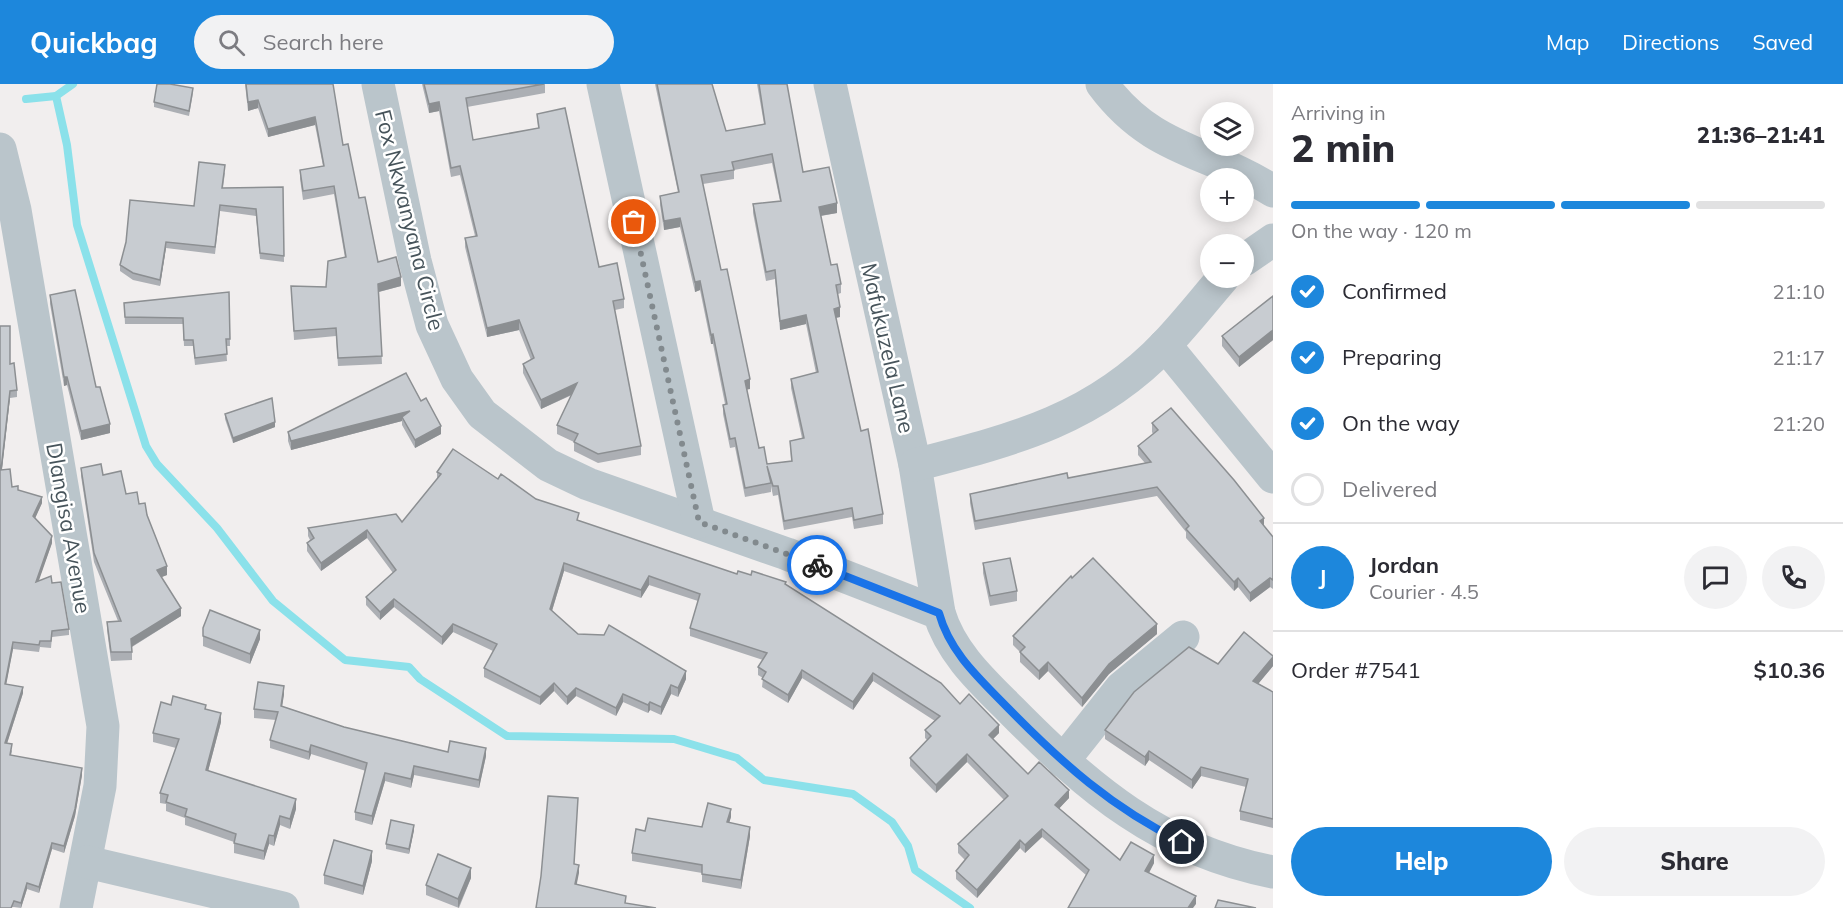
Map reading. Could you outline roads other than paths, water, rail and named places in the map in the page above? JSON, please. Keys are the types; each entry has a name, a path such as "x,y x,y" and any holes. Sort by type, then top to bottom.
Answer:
{"street":[{"name":"Fox Nkwanyana Circle","path":"378,84 415,261 432,325 457,379 482,414 548,465 588,484 699,522 939,613"},
{"path":"603,84 699,522"},
{"name":"Mafukuzela Lane","path":"830,84 915,465 939,613"},
{"path":"1102,84 1117,105 1151,133 1179,148 1249,176 1273,191"},
{"name":"Dlangisa Avenue","path":"0,149 15,210 103,726 100,786 87,862 76,908"},
{"path":"1254,253 1273,240"},
{"path":"915,465 1014,439 1084,409 1125,380 1165,345 1214,288"},
{"path":"1165,345 1273,477"},
{"path":"939,613 950,643 974,673 1093,788 1161,832 1202,851 1273,872"},
{"path":"1063,761 1120,688 1183,637"},
{"path":"87,862 283,908"}],"waterway":[{"path":"26,99 56,96 73,84"},
{"path":"56,96 67,145 77,225 146,446 157,464 217,528 273,601 345,660 409,667 420,679 507,736 674,739 737,758 764,780 853,794 892,822 908,846 915,870 970,908"}]}
